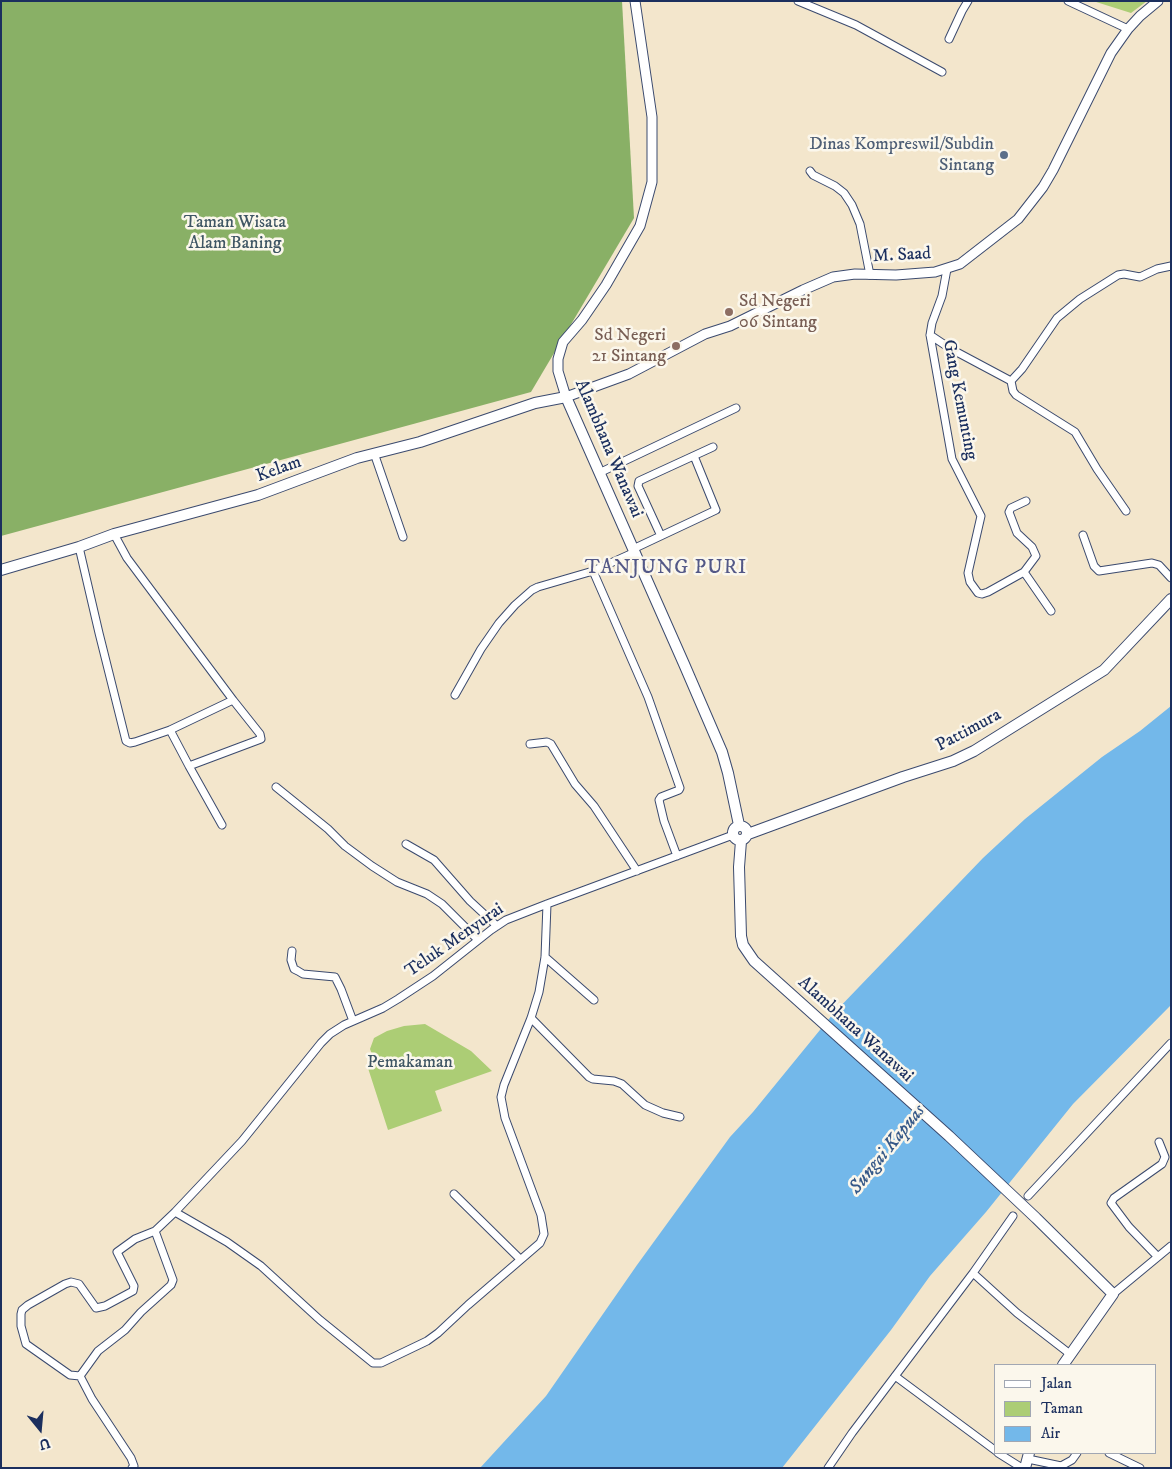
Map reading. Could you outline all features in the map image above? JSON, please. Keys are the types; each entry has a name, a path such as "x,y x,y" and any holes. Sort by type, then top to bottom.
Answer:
{"main road":[{"name":"Kelam","path":"1,570 79,547 114,534 258,495 374,453 420,442 535,402 566,397"},
{"name":"Alambhana Wanawai","path":"566,397 722,752 739,826 744,827 740,836 739,866 741,936 747,952 772,978 949,1136 1113,1294"},
{"name":"Pattimura","path":"740,836 903,777 953,761 974,751 1104,670 1171,599"},
{"path":"1065,1364 1113,1294"}],"street":[{"name":"Alambhana Wanawai","path":"566,397 558,371 558,358 563,342 582,320 606,285 640,226 652,182 652,117 634,1"},
{"path":"798,1 856,25 942,72"},
{"path":"949,39 968,1"},
{"path":"1068,1 1128,29"},
{"name":"M. Saad","path":"566,397 629,374 704,334 730,326 832,277 855,274 896,276 929,273 960,264 1018,219 1043,187 1111,53 1128,29 1158,1"},
{"path":"810,171 813,175 835,186 844,193 852,204 860,224 870,275"},
{"path":"1011,381 1022,369 1057,318 1080,299 1118,275 1124,274 1140,277 1157,269 1171,266"},
{"name":"Gang Kemunting","path":"947,269 942,296 932,323 930,335 952,459 981,516 968,573 970,582 975,591 982,594 1024,572"},
{"path":"930,335 1011,381 1016,395 1075,432 1126,511"},
{"path":"599,473 736,408"},
{"path":"661,536 638,483 639,481 713,448"},
{"path":"374,453 403,538"},
{"path":"455,695 477,656 499,623 520,600 538,587 593,571 716,510 694,456"},
{"path":"1026,501 1009,510 1018,532 1036,553 1034,560 1024,572 1051,611"},
{"path":"114,534 127,558 260,734 261,739 189,766"},
{"path":"1082,535 1094,566 1099,571 1152,563 1159,565 1171,578"},
{"path":"79,547 126,741 130,743 170,730 233,700"},
{"path":"593,571 648,697 680,788 661,797 659,800 664,821 677,856"},
{"path":"170,730 222,825"},
{"path":"530,744 547,742 551,744 575,784 594,806 637,871"},
{"path":"276,787 328,829 345,846 372,866 397,882 427,894 442,904 478,940"},
{"name":"Teluk Menyurai","path":"80,1376 70,1375 26,1344 21,1326 22,1310 35,1300 71,1282 79,1284 96,1308 105,1306 133,1290 134,1286 117,1252 135,1239 155,1230 175,1212 242,1141 316,1050 336,1029 394,1002 433,976 497,926 521,913 677,856 740,836"},
{"path":"406,844 434,860 470,901 497,926"},
{"path":"175,1212 227,1242 261,1266 320,1320 373,1363 381,1363 427,1341 540,1243 544,1234 541,1215 505,1118 501,1097 539,992 544,957 547,904"},
{"path":"292,951 291,960 294,968 298,971 303,974 334,978 341,989 353,1021"},
{"path":"544,957 594,1000"},
{"path":"530,1018 593,1080 614,1081 622,1084 645,1105 663,1113 680,1117"},
{"path":"1028,1196 1171,1043"},
{"path":"1157,1256 1129,1227 1111,1203 1114,1198 1162,1164 1165,1156 1158,1142"},
{"path":"454,1194 520,1260"},
{"path":"828,1468 1013,1216"},
{"path":"132,1468 134,1466 132,1458 92,1399 80,1376 98,1351 125,1330 174,1280 155,1230"},
{"path":"1113,1294 1171,1246"},
{"path":"973,1273 1017,1313 1070,1354"},
{"path":"895,1376 994,1450"},
{"path":"1003,1454 1026,1462 1060,1466 1072,1460 1075,1454"},
{"path":"1112,1454 1140,1468"}],"green space":[{"name":"Taman Wisata Alam Baning","path":"1,1 622,1 634,218 531,392 1,536"},
{"path":"1093,1 1147,1 1131,13"},
{"name":"Pemakaman","path":"425,1024 471,1051 492,1071 435,1091 442,1111 388,1130 367,1065 373,1057 370,1049 374,1038 387,1031 404,1026"}],"water":[{"name":"Sungai Kapuas","path":"1171,706 1171,1005 1073,1104 986,1212 930,1276 891,1330 782,1468 480,1468 546,1396 637,1265 730,1137 753,1112 833,1014 983,858 1025,819 1102,757 1140,731"}],"place":[{"name":"Dinas Kompreswil/Subdin Sintang","path":"1004,155"},
{"name":"Sd Negeri 06 Sintang","path":"729,312"},
{"name":"Sd Negeri 21 Sintang","path":"676,346"}],"district":[{"name":"TANJUNG PURI","path":"666,569"}]}
